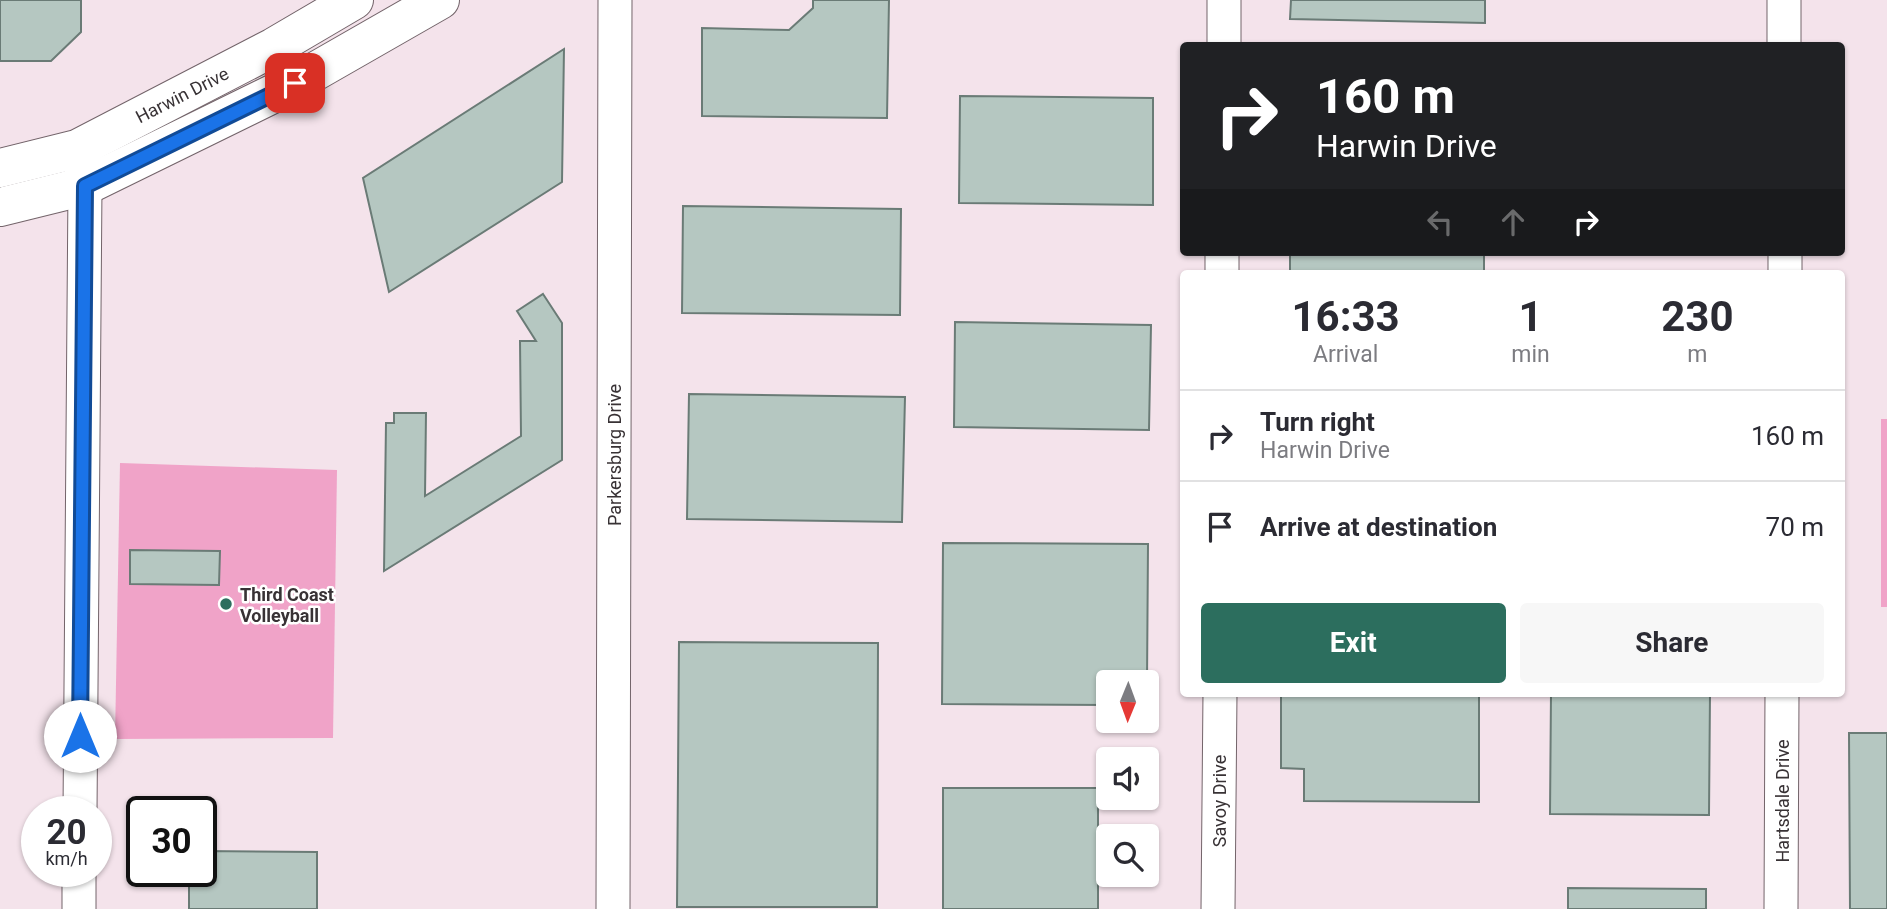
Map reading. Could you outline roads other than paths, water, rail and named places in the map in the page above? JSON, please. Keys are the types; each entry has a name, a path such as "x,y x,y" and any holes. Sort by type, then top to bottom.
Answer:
{"main road":[{"name":"Harwin Drive","path":"0,167 77,149 274,47 354,0"},
{"path":"0,207 85,186 295,83 440,0"},
{"path":"274,47 295,83"}],"street":[{"name":"Parkersburg Drive","path":"613,909 615,0"},
{"path":"1224,0 1224,42"},
{"path":"1784,0 1784,42"},
{"path":"77,149 85,186 80,796"},
{"name":"Savoy Drive","path":"1218,909 1220,697"},
{"name":"Hartsdale Drive","path":"1781,909 1782,697"},
{"path":"79,887 79,909"}],"place":[{"name":"Third Coast Volleyball","path":"226,604"}]}
